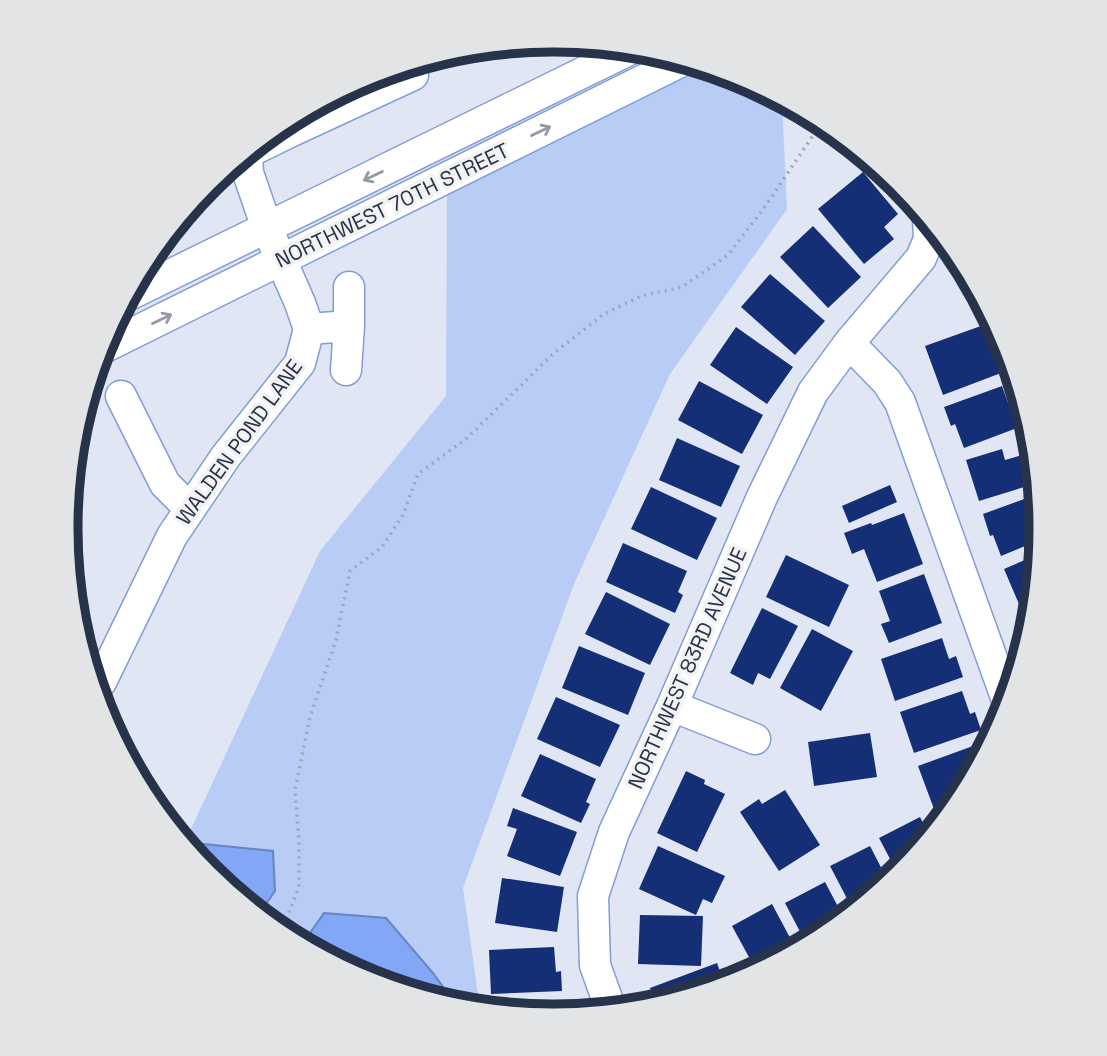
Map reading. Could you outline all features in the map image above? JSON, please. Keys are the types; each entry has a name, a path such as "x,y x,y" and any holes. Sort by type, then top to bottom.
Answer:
{"street":[{"name":"NORTHWEST 70TH STREET","path":"143,288 615,57"},
{"name":"NORTHWEST 70TH STREET","path":"116,341 669,67"},
{"path":"326,111 413,74"},
{"path":"248,165 267,228 309,329 349,326"},
{"name":"NORTHWEST 83RD AVENUE","path":"607,1000 595,965 593,896 614,832 672,706 762,497 813,392 849,343 921,258 929,236"},
{"path":"346,370 349,287"},
{"name":"WALDEN POND LANE","path":"103,680 172,536 226,456 300,363 309,329"},
{"path":"849,343 887,382 900,402 1002,686"},
{"path":"121,396 166,484 190,509"},
{"path":"672,706 755,739"}],"path":[{"path":"286,921 299,887 295,790 310,717 336,640 350,571 382,547 403,515 418,474 467,438 554,353 604,314 642,296 682,287 728,255 817,132"}],"shaded area":[{"path":"690,73 735,89 783,112 787,209 670,374 574,584 463,888 478,997 401,978 316,940 264,905 240,885 189,833 320,551 446,396 447,195"}],"water":[{"path":"197,843 273,851 275,891 265,906"},
{"path":"324,913 386,918 446,991 372,967 308,935"}],"building":[{"path":"863,172 898,214 884,227 894,239 864,264 818,209"},
{"path":"813,226 861,277 828,308 780,257"},
{"path":"770,274 825,321 795,355 741,307"},
{"path":"983,325 1003,372 943,395 925,346"},
{"path":"736,327 793,367 767,404 710,365"},
{"path":"699,381 763,415 742,454 678,420"},
{"path":"1002,386 1017,428 964,448 955,424 951,426 944,407"},
{"path":"677,438 740,466 721,507 659,480"},
{"path":"1002,449 1005,460 1023,455 1027,486 979,501 966,460"},
{"path":"890,485 897,502 849,523 842,506"},
{"path":"651,487 717,518 697,560 631,529"},
{"path":"1028,498 1028,545 1001,556 993,535 990,536 983,514"},
{"path":"904,513 923,564 877,582 864,549 852,554 844,533"},
{"path":"623,543 687,571 678,592 683,595 675,613 606,582"},
{"path":"786,555 849,585 829,627 766,597"},
{"path":"1028,559 1022,610 1004,569"},
{"path":"924,574 942,623 889,643 881,624 890,621 879,591"},
{"path":"606,592 670,624 650,665 585,634"},
{"path":"762,608 798,626 770,679 758,673 753,685 730,673"},
{"path":"812,629 853,651 821,711 780,688"},
{"path":"942,638 949,659 956,656 963,677 895,701 881,659"},
{"path":"579,646 645,673 628,715 562,688"},
{"path":"962,691 970,714 975,712 981,730 914,753 900,712"},
{"path":"556,697 620,725 600,767 537,739"},
{"path":"870,733 877,777 814,786 808,742"},
{"path":"976,745 949,792 934,809 918,766"},
{"path":"540,754 596,779 586,802 590,804 581,823 521,796"},
{"path":"686,771 725,794 697,852 657,833"},
{"path":"785,790 820,845 779,871 740,812 759,799 762,804"},
{"path":"513,808 577,832 560,876 507,856 517,829 507,826"},
{"path":"920,817 924,825 892,862 879,838"},
{"path":"658,846 725,876 712,903 703,899 696,915 639,889"},
{"path":"870,846 883,871 848,901 830,866"},
{"path":"502,878 564,887 557,932 495,923"},
{"path":"825,882 839,908 801,934 785,903"},
{"path":"772,904 791,940 751,960 732,926"},
{"path":"640,915 703,916 701,966 638,964"},
{"path":"554,947 556,972 561,971 562,991 491,994 489,950"},
{"path":"717,963 720,973 652,993 650,988"}]}
